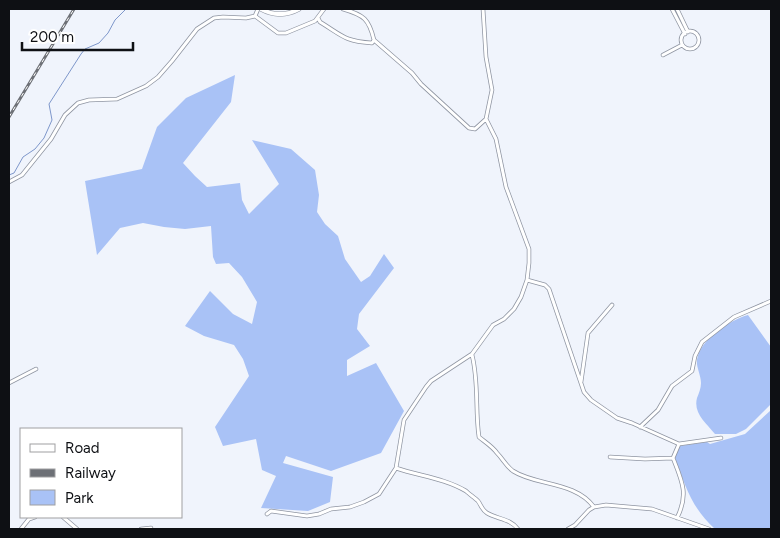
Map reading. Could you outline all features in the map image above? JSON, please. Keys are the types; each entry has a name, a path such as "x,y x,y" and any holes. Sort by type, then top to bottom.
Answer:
{"main road":[{"path":"260,9 282,15 299,9"}],"street":[{"path":"9,182 22,175 51,139 61,120 78,104 88,100 118,99 146,86 158,77 197,29 214,18 246,18 255,16 260,9"},
{"path":"255,16 278,33 286,33 316,21 324,9"},
{"path":"343,9 364,18 369,24 374,40 412,73 421,84 469,128 475,129 486,119 492,90 486,57 483,9"},
{"path":"672,9 686,33"},
{"path":"677,9 686,33"},
{"path":"318,18 320,22 342,38 372,43 374,40"},
{"path":"694,32 698,36 698,45 690,49 682,45 681,39 686,33 694,32"},
{"path":"663,55 682,45"},
{"path":"267,514 271,511 307,516 319,514 331,509 350,507 379,494 396,468 404,420 417,400 431,381 472,354 494,325 504,320 514,309 521,297 527,280 529,249 506,187 496,139 486,119"},
{"path":"527,280 544,285 549,289 584,392 591,400 617,418 640,426 678,444 722,438"},
{"path":"640,426 658,410 672,386 692,371 695,356 702,342 734,317 771,301"},
{"path":"581,384 588,333 612,305"},
{"path":"472,354 476,370 476,421 479,438 497,452 512,471 582,495 594,507"},
{"path":"9,384 36,369"},
{"path":"677,518 685,497 683,482 673,458 678,444"},
{"path":"610,457 626,459 673,458"},
{"path":"396,468 454,485 477,501 487,513 512,523 518,529"},
{"path":"568,529 594,507 606,505 652,509 709,529"},
{"path":"21,529 29,518"},
{"path":"64,518 77,529"},
{"path":"141,529 151,529"}],"green space":[{"path":"235,75 231,102 183,163 207,187 240,183 242,200 249,214 279,184 252,140 291,149 315,170 319,195 317,212 325,224 338,236 345,259 361,282 370,276 384,254 394,268 359,314 357,329 370,346 347,360 347,376 376,363 404,411 381,453 331,471 286,456 283,463 333,477 330,502 308,511 261,508 276,476 262,470 256,439 223,446 215,427 249,376 243,359 234,345 204,336 185,326 210,291 233,314 252,324 257,302 242,277 229,263 216,264 213,257 211,226 185,229 143,223 120,228 97,255 85,181 142,169 157,127 186,98"},
{"path":"748,315 771,347 771,404 746,429 736,434 715,434 701,418 696,403 701,383 697,365 699,352 717,332 733,321"},
{"path":"771,410 771,529 715,529 700,513 686,487 675,458 680,446 707,442 710,444 745,434"}],"waterway":[{"path":"9,175 14,173 23,157 35,149 44,138 52,120 49,104 81,54 85,49 99,43 108,33 115,20 126,9"}],"railway":[{"path":"9,117 74,9"}]}
